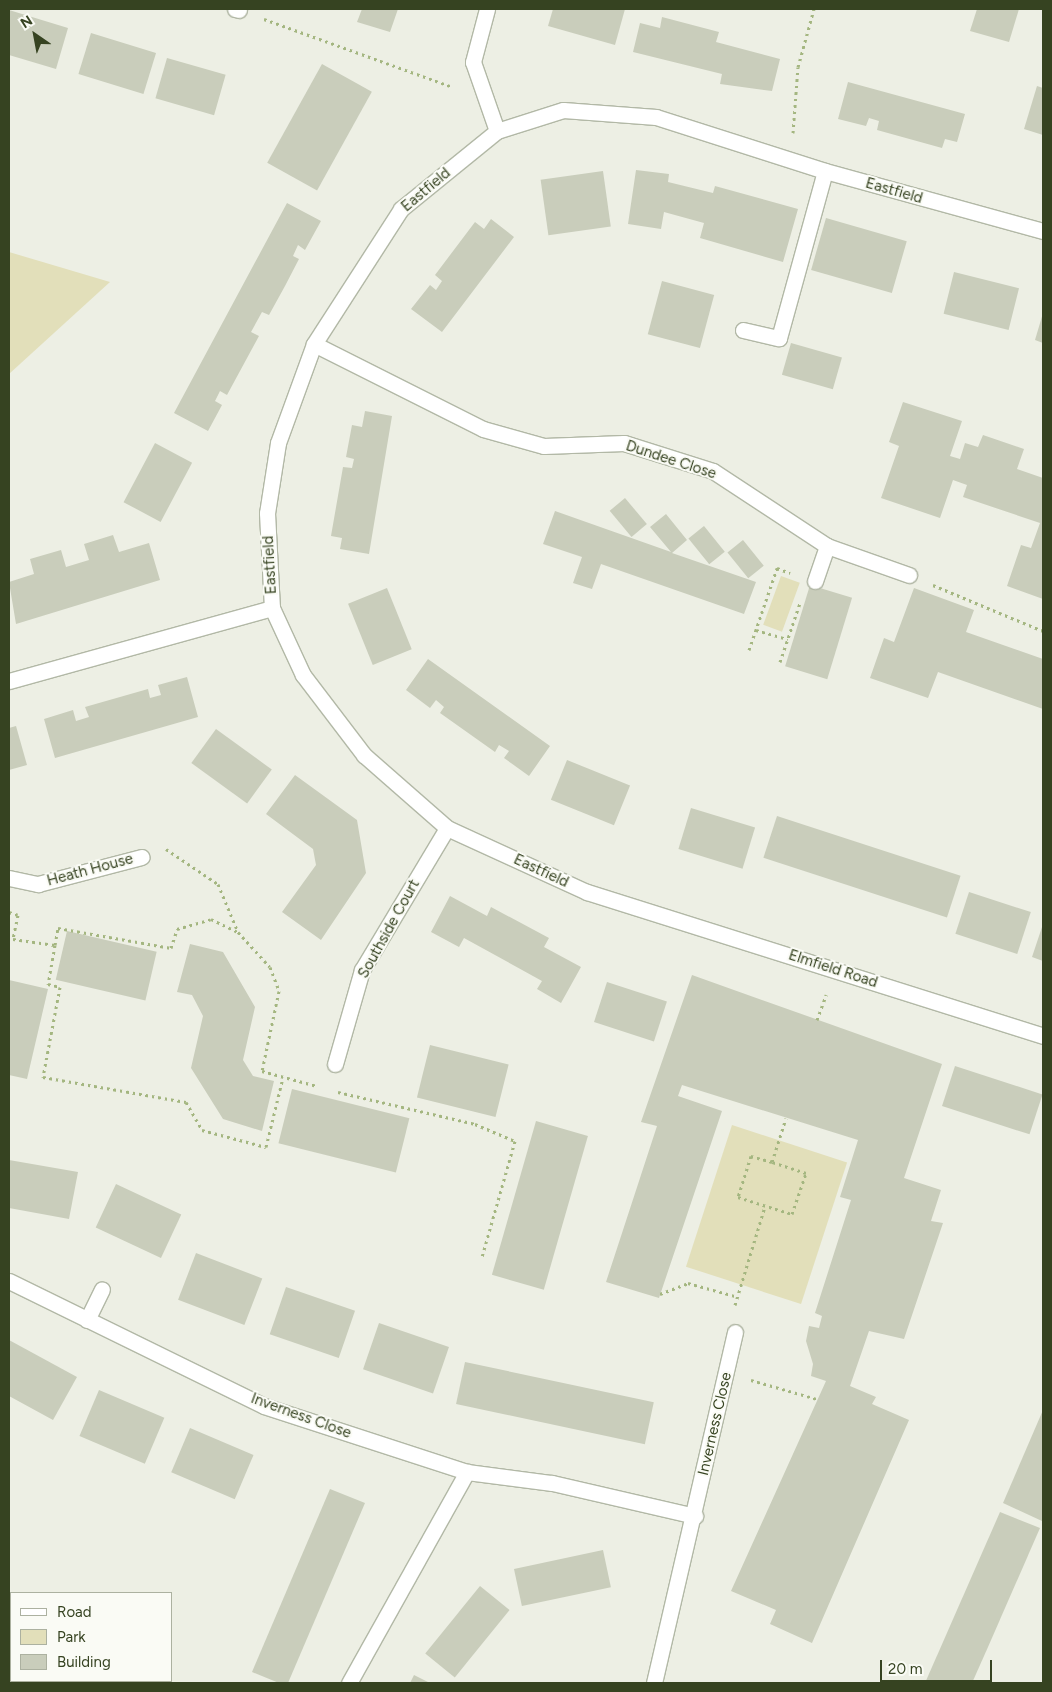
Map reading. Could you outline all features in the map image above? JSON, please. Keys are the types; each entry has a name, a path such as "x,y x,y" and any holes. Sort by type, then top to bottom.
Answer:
{"street":[{"path":"488,9 473,62 497,131"},
{"name":"Eastfield","path":"623,903 587,892 447,828 364,755 303,675 272,608 267,513 278,443 314,344 401,209 497,131 563,110 656,117 787,160 1043,232"},
{"path":"743,330 779,338 825,171"},
{"name":"Dundee Close","path":"314,344 483,429 544,446 624,443 713,471 826,546 909,575"},
{"path":"815,582 826,546"},
{"name":"Eastfield","path":"9,681 272,608"},
{"name":"Southside Court","path":"334,1064 362,970 447,828"},
{"name":"Heath House","path":"9,878 38,884 142,856"},
{"name":"Elmfield Road","path":"623,903 1043,1036"},
{"name":"Inverness Close","path":"9,1281 264,1406 467,1472 552,1483 695,1516"},
{"path":"87,1320 102,1289"},
{"name":"Inverness Close","path":"654,1683 695,1516 735,1332"},
{"path":"349,1683 467,1472"}],"path":[{"path":"237,9 462,90"},
{"path":"787,160 795,126 798,67 814,9"},
{"path":"749,650 776,568 800,576"},
{"path":"909,575 1043,630"},
{"path":"780,662 802,596"},
{"path":"756,630 788,639"},
{"path":"142,856 170,848 218,884 238,932 270,968 279,991 262,1071 475,1124 515,1141 482,1257"},
{"path":"9,912 18,915 13,938 55,945"},
{"path":"238,932 211,919 177,929 172,948 58,928 48,984 60,987 44,1078 186,1102 202,1130 266,1147 283,1077"},
{"path":"772,1162 786,1118"},
{"path":"751,1156 772,1162 806,1173 792,1214 738,1198 751,1156"},
{"path":"735,1332 736,1296 765,1206"},
{"path":"660,1294 688,1283 736,1296"},
{"path":"726,1373 818,1399"}],"green space":[{"path":"9,252 110,282 9,374"},
{"path":"781,576 800,583 782,632 763,625"},
{"path":"732,1125 847,1162 801,1304 686,1267"}],"building":[{"path":"362,9 398,9 390,32 357,22"},
{"path":"553,9 625,9 615,45 548,26"},
{"path":"977,9 1019,9 1009,42 970,31"},
{"path":"9,10 68,28 56,69 9,55"},
{"path":"662,17 719,32 716,42 780,59 772,91 720,84 722,74 633,52 640,23 660,28"},
{"path":"91,33 156,53 143,94 78,74"},
{"path":"167,58 226,75 214,115 155,98"},
{"path":"322,64 372,92 317,190 267,163"},
{"path":"848,82 965,114 957,142 945,139 942,148 877,130 879,121 869,118 866,126 838,119"},
{"path":"1037,86 1043,88 1043,135 1024,129"},
{"path":"636,170 669,174 668,182 713,193 715,186 798,209 783,262 700,238 704,223 664,212 661,229 628,224"},
{"path":"603,171 611,226 548,235 541,180"},
{"path":"287,203 321,221 305,250 298,245 293,256 299,259 285,286 269,315 262,312 251,332 259,336 227,395 220,391 215,401 222,405 208,431 174,413"},
{"path":"826,218 907,241 892,293 811,270"},
{"path":"491,219 514,237 442,332 411,309 430,285 436,290 442,281 435,275 475,222 484,229"},
{"path":"954,272 1019,288 1009,330 944,314"},
{"path":"662,281 714,295 700,348 648,334"},
{"path":"1043,313 1043,343 1035,340"},
{"path":"791,343 842,358 833,389 782,375"},
{"path":"903,402 962,421 950,456 960,459 965,443 978,447 983,435 1024,449 1017,469 1043,478 1043,599 1007,586 1021,545 1031,548 1040,523 963,497 967,485 953,480 940,518 881,498 899,446 889,442"},
{"path":"365,411 392,416 369,554 340,549 342,538 331,536 343,467 352,468 354,459 346,457 352,425 362,427"},
{"path":"155,443 192,463 161,522 124,502"},
{"path":"625,498 647,524 632,537 610,511"},
{"path":"555,511 671,552 650,527 666,514 687,540 672,553 756,582 744,614 601,564 592,589 573,583 582,557 543,544"},
{"path":"704,526 725,552 709,564 688,539"},
{"path":"113,535 119,552 149,543 160,580 16,624 9,582 34,574 30,559 61,550 66,567 89,560 84,544"},
{"path":"743,540 764,566 748,578 727,553"},
{"path":"810,585 852,598 827,679 785,666"},
{"path":"387,588 412,649 373,665 348,604"},
{"path":"914,588 974,610 966,632 1043,659 1043,709 938,672 928,698 870,678 884,638 894,642"},
{"path":"428,659 550,746 529,776 504,758 509,751 499,745 495,752 440,713 444,707 436,700 430,708 406,690"},
{"path":"187,677 198,717 55,758 44,719 73,710 76,721 89,717 85,707 148,689 150,698 161,695 158,685"},
{"path":"16,726 27,765 9,770 9,728"},
{"path":"216,729 272,770 247,804 191,763"},
{"path":"567,760 630,785 614,825 551,800"},
{"path":"295,775 357,820 366,873 321,940 282,912 316,865 313,849 266,814"},
{"path":"691,808 755,828 743,869 678,849"},
{"path":"777,816 961,876 947,917 763,858"},
{"path":"969,892 1031,912 1017,954 955,934"},
{"path":"450,896 487,916 491,907 549,938 544,947 581,967 561,1003 537,989 542,981 464,938 459,947 431,932"},
{"path":"1043,924 1043,961 1032,957"},
{"path":"67,931 157,952 145,1000 56,980"},
{"path":"190,944 223,952 255,1007 243,1060 253,1076 274,1081 262,1131 223,1119 191,1068 203,1016 192,995 177,992"},
{"path":"692,975 942,1064 904,1178 941,1190 931,1221 943,1223 904,1339 869,1331 850,1386 876,1397 872,1404 909,1420 812,1643 770,1624 776,1610 731,1591 826,1381 811,1376 813,1364 806,1341 809,1326 819,1328 822,1316 815,1313 851,1200 840,1197 858,1140 682,1085 678,1096 722,1111 659,1298 606,1282 657,1126 641,1122"},
{"path":"9,980 48,989 27,1079 9,1075"},
{"path":"607,982 667,1001 654,1041 594,1022"},
{"path":"430,1045 509,1065 496,1117 417,1097"},
{"path":"955,1066 1042,1094 1030,1134 942,1106"},
{"path":"292,1089 409,1118 396,1173 278,1143"},
{"path":"536,1121 588,1136 544,1290 492,1275"},
{"path":"9,1160 78,1172 69,1219 9,1208"},
{"path":"116,1184 181,1214 161,1258 96,1228"},
{"path":"196,1253 262,1278 244,1325 178,1300"},
{"path":"286,1287 355,1311 339,1358 270,1334"},
{"path":"379,1323 449,1347 433,1393 363,1369"},
{"path":"9,1340 77,1377 53,1420 9,1396"},
{"path":"465,1362 654,1402 645,1444 456,1404"},
{"path":"99,1390 164,1418 145,1464 79,1436"},
{"path":"1043,1410 1043,1519 1042,1521 1003,1503"},
{"path":"190,1428 254,1455 235,1499 171,1472"},
{"path":"330,1489 365,1503 288,1683 279,1683 252,1672"},
{"path":"1000,1512 1040,1528 988,1647 972,1683 925,1683"},
{"path":"603,1550 611,1587 522,1606 514,1569"},
{"path":"480,1586 510,1610 455,1678 425,1654"},
{"path":"9,1610 10,1626 9,1639"},
{"path":"414,1675 430,1683 410,1683"},
{"path":"60,1682 99,1682 98,1683"}]}
